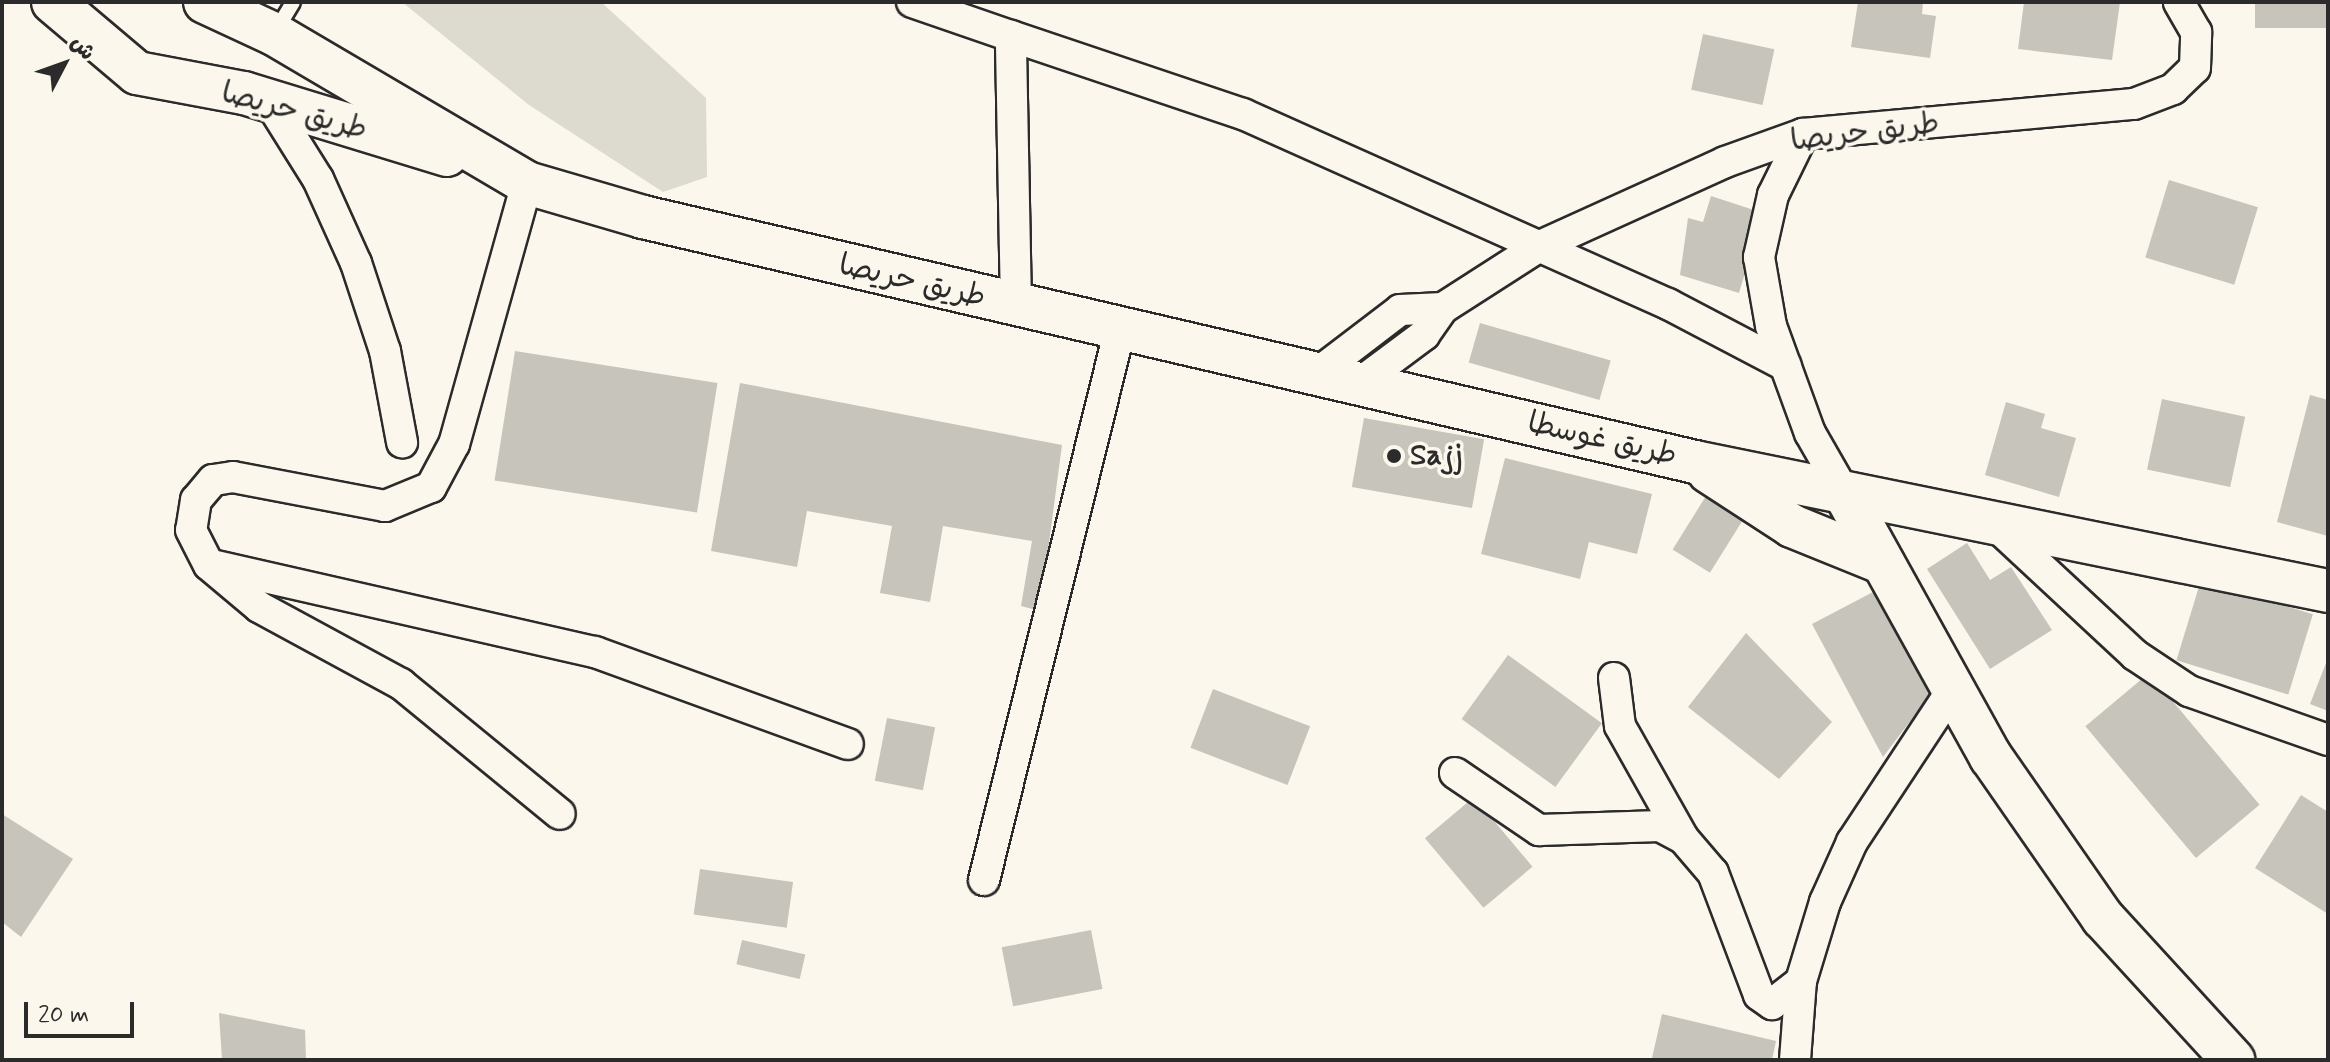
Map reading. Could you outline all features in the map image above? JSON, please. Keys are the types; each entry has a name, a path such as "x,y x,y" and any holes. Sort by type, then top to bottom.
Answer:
{"main road":[{"name":"طريق حريصا","path":"53,2 137,73 269,101 518,179 1016,306 1361,382"},
{"name":"طريق حريصا","path":"218,5 284,18 518,179"},
{"name":"طريق غوسطا","path":"1361,382 1695,462 2328,591"},
{"path":"1695,462 1792,526 1883,563"},
{"path":"1845,494 1953,689 2103,918 2233,1060"}],"street":[{"path":"912,2 1243,114 1538,247 1786,366"},
{"name":"طريق حريصا","path":"1361,382 1424,335 1443,308 1538,247 1630,201 1803,134 2134,104 2173,89 2195,68 2196,32 2179,2"},
{"path":"1011,36 1016,306"},
{"path":"269,101 318,179 356,263 385,351 402,442"},
{"path":"1803,134 1773,195 1759,257 1786,366 1810,433 1845,494"},
{"path":"518,179 454,444 431,487 385,506 233,477 213,480 196,500 191,530 209,565 259,607 401,684 560,814"},
{"path":"1319,372 1400,310 1443,308"},
{"path":"984,880 1120,329"},
{"path":"1992,521 2135,655 2189,691 2328,740"},
{"path":"209,565 595,652 848,744"},
{"path":"1614,678 1620,726 1683,838 1713,873 1759,995 1772,1004 1801,981"},
{"path":"1795,1060 1801,981 1852,842 1953,689"},
{"path":"1455,773 1539,830 1660,826 1683,838"}],"shaded area":[{"path":"402,2 601,2 706,98 707,177 663,192 529,105"}],"building":[{"path":"1858,2 1923,2 1922,14 1936,16 1930,58 1851,47"},
{"path":"2024,2 2120,2 2112,60 2018,49"},
{"path":"2255,2 2328,2 2328,28 2255,28"},
{"path":"1703,34 1774,49 1763,105 1691,90"},
{"path":"2169,180 2258,207 2234,285 2145,257"},
{"path":"1711,196 1763,213 1739,293 1680,275 1688,218 1703,222"},
{"path":"1480,323 1611,360 1599,400 1469,362"},
{"path":"515,351 717,383 697,512 495,480"},
{"path":"740,383 1062,445 1040,611 1021,606 1032,541 943,526 930,602 880,593 892,526 807,511 797,567 711,551"},
{"path":"2310,395 2328,400 2328,536 2277,522"},
{"path":"2162,399 2245,417 2230,487 2147,469"},
{"path":"2006,402 2045,414 2041,428 2076,438 2059,497 1985,475"},
{"path":"1364,418 1484,439 1472,508 1352,487"},
{"path":"1505,458 1652,494 1637,554 1589,542 1580,579 1481,554"},
{"path":"1706,496 1743,519 1710,573 1673,549"},
{"path":"1967,543 1990,580 2011,567 2052,630 1990,669 1927,569"},
{"path":"2201,580 2313,614 2288,695 2176,660"},
{"path":"1875,591 1930,695 1883,757 1812,624"},
{"path":"1746,633 1832,722 1779,779 1688,707"},
{"path":"1508,655 1602,723 1555,787 1462,719"},
{"path":"2328,658 2328,711 2310,704"},
{"path":"2149,673 2260,805 2196,858 2085,726"},
{"path":"1213,689 1310,726 1288,785 1190,748"},
{"path":"887,718 935,727 923,790 875,781"},
{"path":"2301,795 2328,812 2328,914 2255,868"},
{"path":"1474,797 1532,867 1483,908 1425,838"},
{"path":"2,814 73,859 21,937 2,922"},
{"path":"700,869 793,882 787,928 694,915"},
{"path":"1091,930 1102,989 1013,1006 1002,947"},
{"path":"742,940 805,955 800,979 736,964"},
{"path":"219,1013 305,1030 306,1060 222,1060"},
{"path":"1662,1014 1776,1041 1772,1060 1652,1058"}],"place":[{"name":"Sajj","path":"1394,456"}]}
